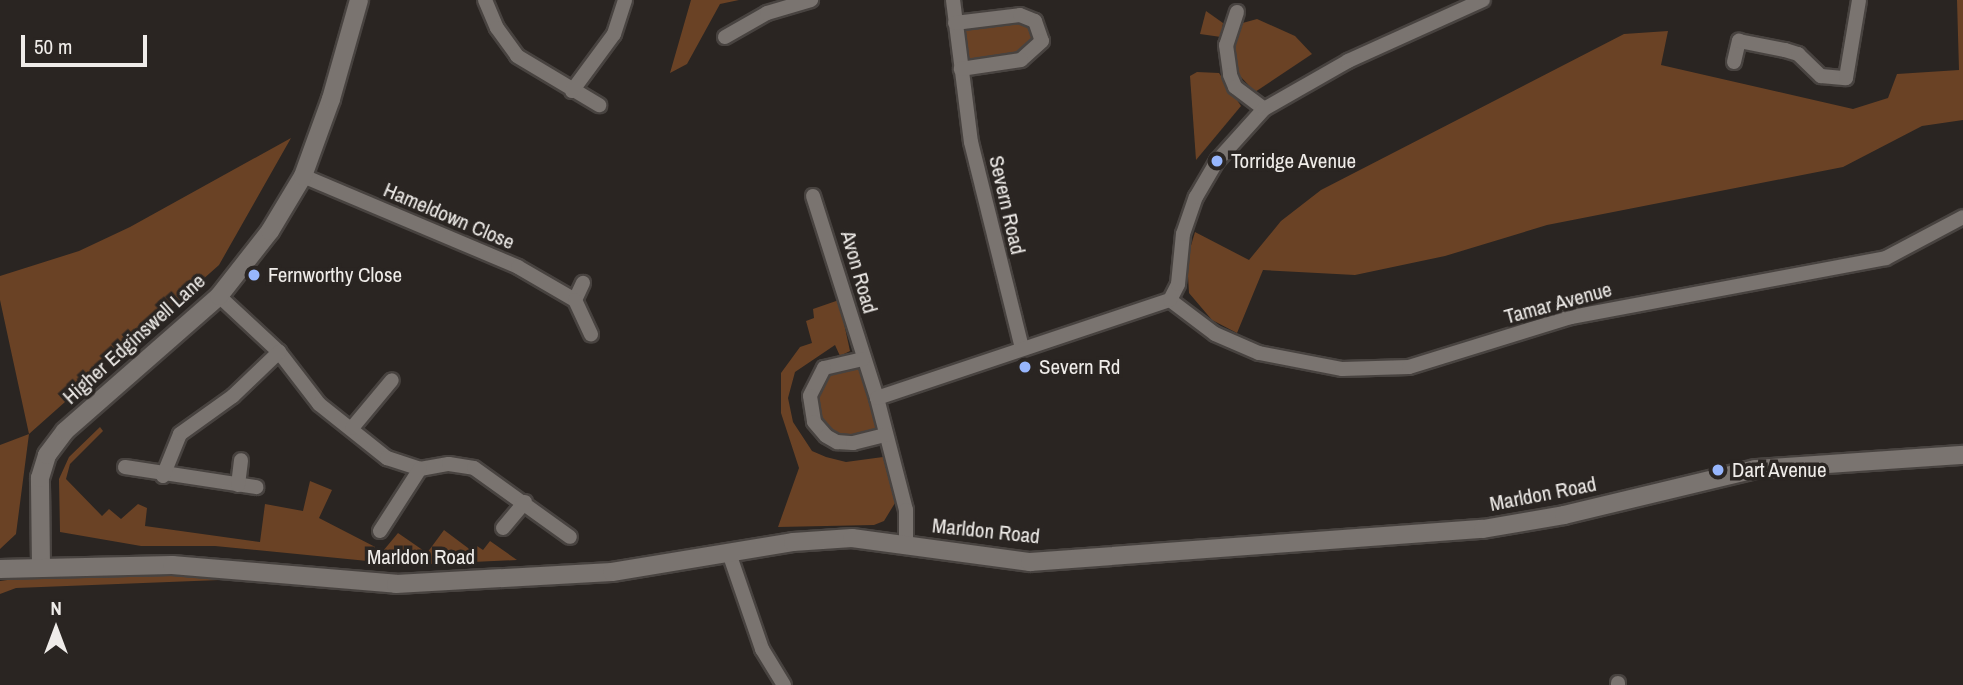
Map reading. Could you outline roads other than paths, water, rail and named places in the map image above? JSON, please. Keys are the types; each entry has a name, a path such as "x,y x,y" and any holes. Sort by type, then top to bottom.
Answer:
{"street":[{"name":"Higher Edginswell Lane","path":"41,566 40,478 47,455 65,431 219,296 270,231 303,176 331,99 359,0"},
{"path":"485,0 497,28 517,56 599,105"},
{"path":"572,91 614,34 625,0"},
{"path":"730,15 731,33 767,13 811,0"},
{"name":"Severn Road","path":"953,0 971,142 1021,348"},
{"path":"877,398 1170,300 1178,284 1183,233 1196,197 1217,161 1264,109 1348,61 1483,0"},
{"path":"1734,62 1739,41 1791,52 1821,76 1846,78 1859,0"},
{"path":"1237,12 1226,45 1230,75 1235,87 1264,109"},
{"path":"955,23 1020,15 1035,21 1042,41 1021,60 961,69"},
{"name":"Hameldown Close","path":"303,176 518,267 575,300"},
{"name":"Avon Road","path":"813,196 877,398 906,510 906,544"},
{"name":"Tamar Avenue","path":"1170,300 1215,334 1259,353 1342,369 1409,367 1571,317 1886,258 1963,216"},
{"path":"583,283 575,300 591,335"},
{"path":"219,296 279,352 319,404 387,458 420,469 449,464 474,468 525,502 570,537"},
{"path":"163,475 180,434 233,396 279,352"},
{"path":"863,359 824,368 810,396 814,422 825,436 838,442 853,443 886,435"},
{"path":"352,428 392,380"},
{"name":"Marldon Road","path":"0,569 173,565 396,584 612,572 793,542 852,538 1030,562 1350,542 1483,530 1551,518 1755,469 1963,455"},
{"path":"239,485 241,460"},
{"path":"125,467 163,475 256,487"},
{"path":"380,531 420,469"},
{"path":"503,528 525,502"},
{"path":"729,553 762,649 783,685"}],"place":[{"name":"Torridge Avenue","path":"1217,161"},
{"name":"Fernworthy Close","path":"254,275"},
{"name":"Severn Rd","path":"1025,367"},
{"name":"Dart Avenue","path":"1718,470"}]}
